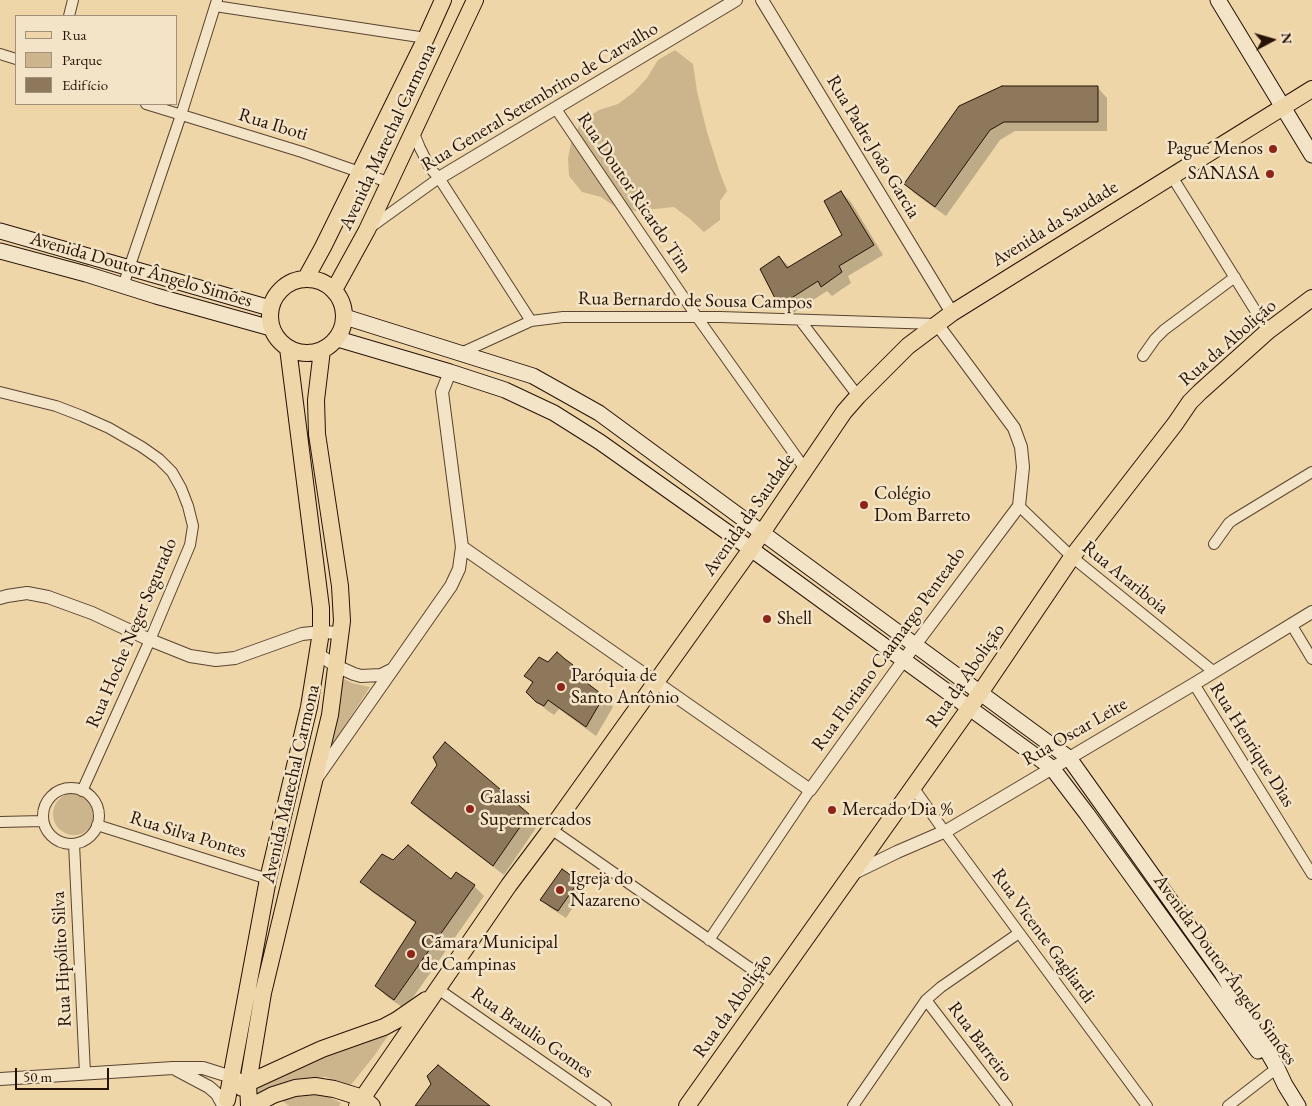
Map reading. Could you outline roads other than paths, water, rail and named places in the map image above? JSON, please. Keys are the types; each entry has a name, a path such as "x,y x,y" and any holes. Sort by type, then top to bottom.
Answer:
{"main road":[{"name":"Avenida Marechal Carmona","path":"306,278 360,172 443,0"},
{"name":"Avenida Marechal Carmona","path":"334,290 367,230 475,0"},
{"path":"1218,0 1312,155"},
{"name":"Avenida da Saudade","path":"364,1103 509,884 551,829 751,549 844,412 858,396 908,346 952,313 1312,89"},
{"name":"Avenida Doutor Ângelo Simões","path":"0,231 270,308"},
{"name":"Avenida Doutor Ângelo Simões","path":"0,251 271,328"},
{"path":"306,278 326,283 334,290 341,300 345,317 338,339 322,350 311,353 299,352 288,348 279,341 271,328 270,308 274,297 282,288 292,281 306,278"},
{"name":"Rua da Abolição","path":"687,1106 980,693 1072,557 1190,402 1268,331 1312,298"},
{"name":"Avenida Doutor Ângelo Simões","path":"345,317 533,376 599,413 1069,758 1222,973 1275,1070"},
{"name":"Avenida Doutor Ângelo Simões","path":"338,339 505,390 554,412 600,442 751,549 1052,768 1275,1070 1292,1096"},
{"name":"Avenida Marechal Carmona","path":"222,1103 231,1076 268,878 309,707 321,632 321,608 288,348"},
{"name":"Avenida Marechal Carmona","path":"254,1106 248,1083 263,993 330,715 340,633 342,603 317,434 316,400 322,350"},
{"path":"222,1103 248,1083 322,1049 384,1027 436,992"},
{"path":"254,1106 273,1095 295,1088 315,1086 334,1089 364,1103"}],"street":[{"path":"69,15 73,0"},
{"name":"Rua General Setembrino de Carvalho","path":"367,230 440,178 736,0"},
{"name":"Rua Padre João Garcia","path":"762,0 952,313"},
{"path":"123,286 181,115 216,3 426,38"},
{"path":"0,54 15,59"},
{"name":"Rua Iboti","path":"149,105 302,152 388,182"},
{"name":"Rua Doutor Ricardo Tim","path":"556,109 697,317 805,469"},
{"path":"413,130 425,160 440,178 531,321"},
{"path":"1171,175 1268,331"},
{"path":"1143,356 1164,330 1235,277"},
{"name":"Rua Bernardo de Sousa Campos","path":"461,353 531,321 563,317 720,317 937,324"},
{"path":"800,320 858,396"},
{"path":"937,324 1014,428 1021,447 1023,467 1019,506"},
{"path":"314,783 452,586 459,569 462,547 442,392 450,372"},
{"name":"Rua Hoche Neger Segurado","path":"0,392 56,406 109,428 160,459 172,472 181,488 193,526 190,545 150,640 82,791"},
{"path":"1214,544 1232,520 1312,472"},
{"name":"Rua Arariboia","path":"1019,506 1072,557 1214,672"},
{"name":"Rua Floriano Caamargo Penteado","path":"709,940 810,790 914,645 1019,506"},
{"path":"462,547 810,790"},
{"path":"0,598 27,593 48,596 190,656 216,660 235,658 302,634 340,633"},
{"name":"Rua Oscar Leite","path":"852,874 944,831 1194,684 1312,612"},
{"path":"1291,624 1312,659"},
{"path":"318,654 336,666 361,676 381,675 393,670"},
{"name":"Rua Henrique Dias","path":"1194,684 1312,874"},
{"name":"Rua Vicente Gagliardi","path":"913,787 1147,1106"},
{"path":"73,788 82,791 89,795 98,809 99,817 94,832 82,842 74,844 65,844 57,841 46,829 43,820 43,810 47,801 63,789 73,788"},
{"path":"0,822 43,820"},
{"name":"Rua Silva Pontes","path":"97,825 268,878"},
{"path":"551,829 773,984"},
{"name":"Rua Hipólito Silva","path":"74,844 85,1073"},
{"path":"853,1106 926,1000 941,987 1019,933"},
{"name":"Rua Braulio Gomes","path":"436,992 606,1106"},
{"name":"Rua Barreiro","path":"926,1000 1007,1106"},
{"path":"0,1079 172,1068 202,1068 248,1083"},
{"path":"172,1068 209,1087 217,1094 222,1103"},
{"path":"1228,1106 1275,1070"}],"place":[{"name":"Pague Menos","path":"1273,149"},
{"name":"SANASA","path":"1270,174"},
{"name":"Colégio Dom Barreto","path":"864,505"},
{"name":"Shell","path":"767,619"},
{"name":"Paróquia de Santo Antônio","path":"561,687"},
{"name":"Galassi Supermercados","path":"470,809"},
{"name":"Mercado Dia %","path":"832,810"},
{"name":"Igreja do Nazareno","path":"560,890"},
{"name":"Cãmara Municipal de Campinas","path":"411,954"}]}
